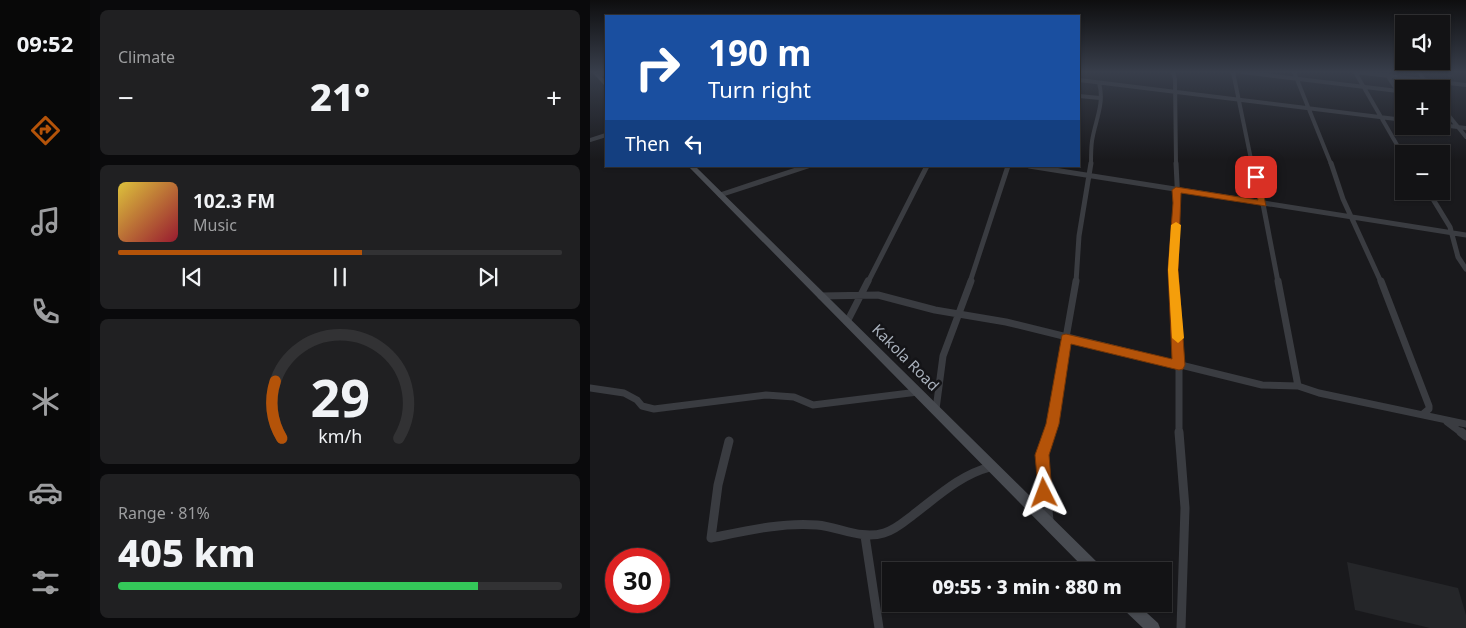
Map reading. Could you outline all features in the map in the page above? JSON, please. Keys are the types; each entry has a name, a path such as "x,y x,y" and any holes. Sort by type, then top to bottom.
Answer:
{"main road":[{"name":"Kakola Road","path":"692,167 1087,562"},
{"path":"1136,612 1152,628"}],"street":[{"path":"1050,525 1045,499 1042,455 1052,424 1069,311 1078,273 1080,228 1090,176 1092,139 1099,117 1100,101"},
{"path":"1174,101 1176,190 1178,203 1173,270 1179,365 1179,430 1185,508 1181,628"},
{"path":"1239,101 1246,140 1263,204 1298,386"},
{"path":"1255,101 1395,119"},
{"path":"1305,101 1330,160 1343,199 1384,287 1426,412"},
{"path":"1371,101 1397,145"},
{"path":"1450,118 1466,137"},
{"path":"1450,126 1466,128"},
{"path":"590,140 605,135"},
{"path":"720,195 805,167"},
{"path":"847,322 927,167"},
{"path":"936,410 942,356 960,314 974,265 1008,167"},
{"path":"1035,167 1466,235"},
{"path":"1434,200 1453,233 1460,262 1466,268"},
{"path":"821,296 878,295 960,314 1006,322 1262,385 1298,386 1319,393 1426,412 1442,419 1466,436"},
{"path":"590,388 624,392 638,400 642,406 654,409 766,395 794,397 813,405 918,392"},
{"path":"1442,419 1466,424"},
{"path":"729,441 718,485 710,538 756,530 816,525 865,536 887,532 962,478 975,470 990,467"},
{"path":"865,536 879,628"}],"shaded area":[{"path":"1347,562 1458,588 1466,615 1466,628 1430,628 1355,610"}],"slow traffic":[{"path":"1176,225 1173,270 1178,338"}],"route":[{"path":"1044,493 1042,455 1052,424 1066,338 1179,365 1173,270 1178,203 1176,190 1263,204 1256,177"}]}
